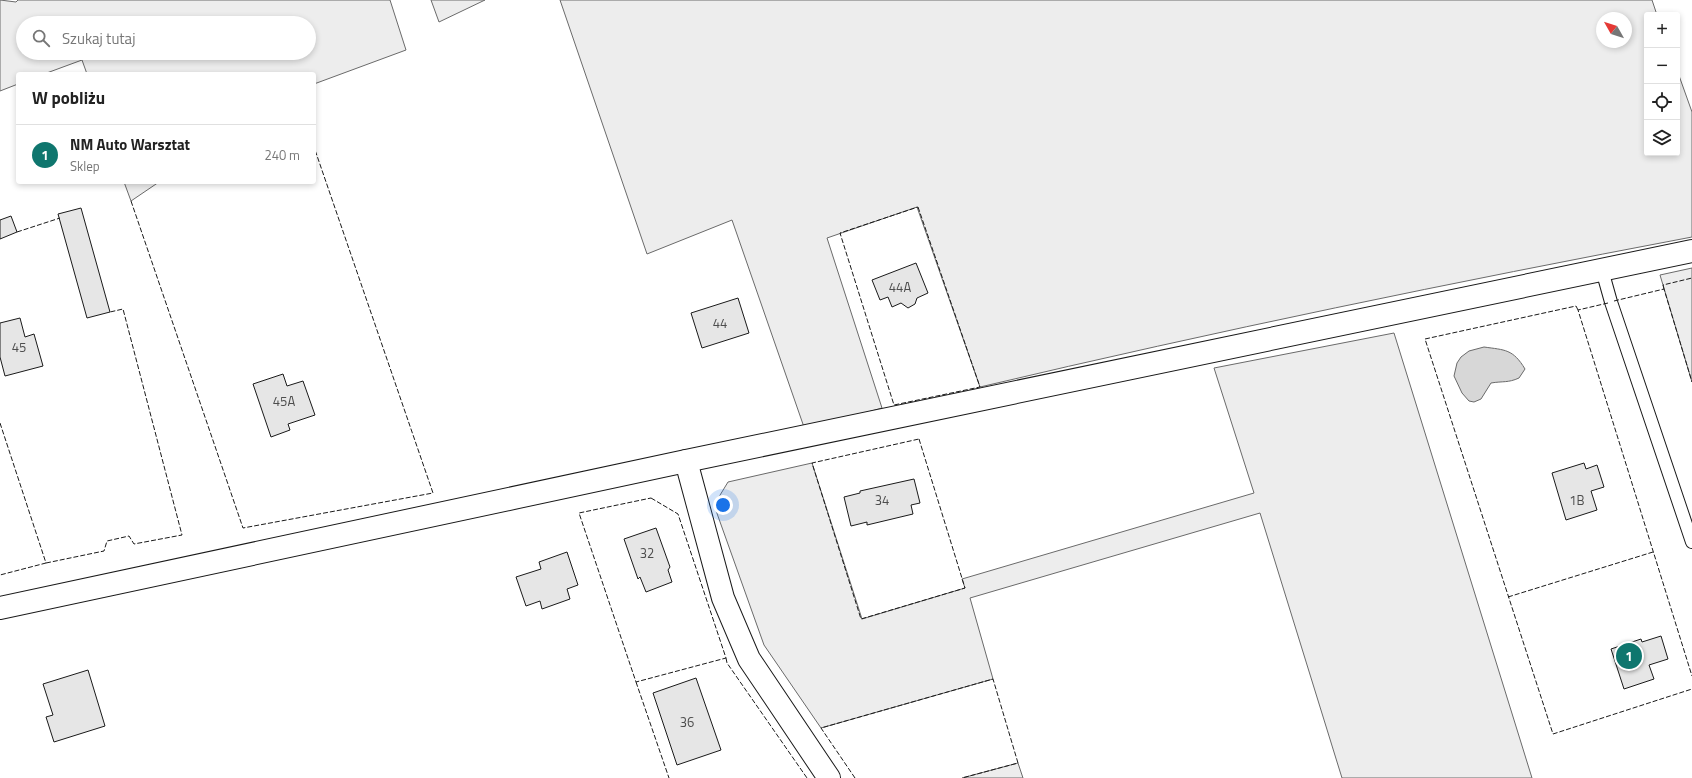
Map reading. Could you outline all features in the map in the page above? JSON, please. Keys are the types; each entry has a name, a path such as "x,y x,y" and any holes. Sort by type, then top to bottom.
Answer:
{"street":[{"path":"0,608 686,461 1692,251"},
{"path":"686,461 723,598 749,659 828,778"}],"lane":[{"path":"1602,270 1611,302 1692,542"}],"shaded area":[{"path":"0,0 16,2 18,0 390,0 406,50 316,83 316,72 86,72 82,60 49,72 16,72 16,85 0,91"},
{"path":"431,0 485,0 439,22"},
{"path":"560,0 1652,0 1656,12 1644,12 1644,156 1680,156 1680,78 1692,112 1692,237 1335,308 1157,346 980,387 917,207 827,238 882,408 805,430 732,220 647,254"},
{"path":"125,184 156,184 131,201"},
{"path":"1692,268 1692,382 1660,275"},
{"path":"1394,333 1532,778 1342,778 1260,513 970,598 993,679 821,728 764,645 714,505 728,482 812,463 862,619 965,588 962,579 1254,493 1214,368"},
{"path":"1484,347 1503,350 1512,354 1521,362 1525,369 1519,378 1515,380 1491,383 1481,399 1474,402 1469,401 1462,393 1454,376 1457,363 1461,357 1469,351"},
{"path":"1018,763 1023,778 962,778"}],"building":[{"path":"81,208 110,312 87,318 58,214"},
{"path":"11,216 17,232 0,239 0,220"},
{"path":"916,263 928,293 917,298 915,304 908,308 901,303 892,307 888,297 880,300 872,280"},
{"path":"738,298 749,333 702,348 691,313"},
{"path":"20,318 25,337 34,334 43,366 5,376 0,357 0,323"},
{"path":"283,374 287,386 303,381 315,415 288,424 290,430 271,437 253,384"},
{"path":"1584,463 1586,469 1597,465 1604,487 1591,491 1597,510 1566,520 1552,473"},
{"path":"914,479 920,503 911,505 913,514 867,525 867,522 851,526 844,497 860,493 860,491"},
{"path":"656,528 670,567 668,570 672,582 646,592 640,577 638,579 624,539"},
{"path":"567,552 578,585 567,589 570,599 542,609 540,601 526,606 516,577 541,569 539,562"},
{"path":"1661,636 1668,659 1649,665 1654,679 1624,689 1611,649 1641,639 1642,642"},
{"path":"88,670 105,726 54,742 46,717 53,715 43,684"},
{"path":"696,678 721,750 677,765 653,693"}],"fence":[{"path":"131,201 243,528 433,493 316,153"},
{"path":"918,207 980,387 894,405 840,233 918,207"},
{"path":"17,232 60,218"},
{"path":"1664,289 1663,285 1692,278"},
{"path":"1614,301 1664,289 1692,382"},
{"path":"1608,303 1578,310 1692,676"},
{"path":"1578,310 1576,306 1425,339 1553,734 1692,689"},
{"path":"46,563 104,551 107,541 129,536 134,544 182,535 123,309 110,312"},
{"path":"0,423 46,563 0,575"},
{"path":"919,439 965,588 861,619 812,463 919,439"},
{"path":"651,498 678,514 726,658 636,682 579,513 651,498"},
{"path":"1508,597 1653,552"},
{"path":"726,658 727,663 807,778"},
{"path":"855,778 821,728 993,679 1018,763 962,778"},
{"path":"636,682 669,778"}],"place":[{"name":"NM Auto Warsztat","path":"1629,656"}]}
